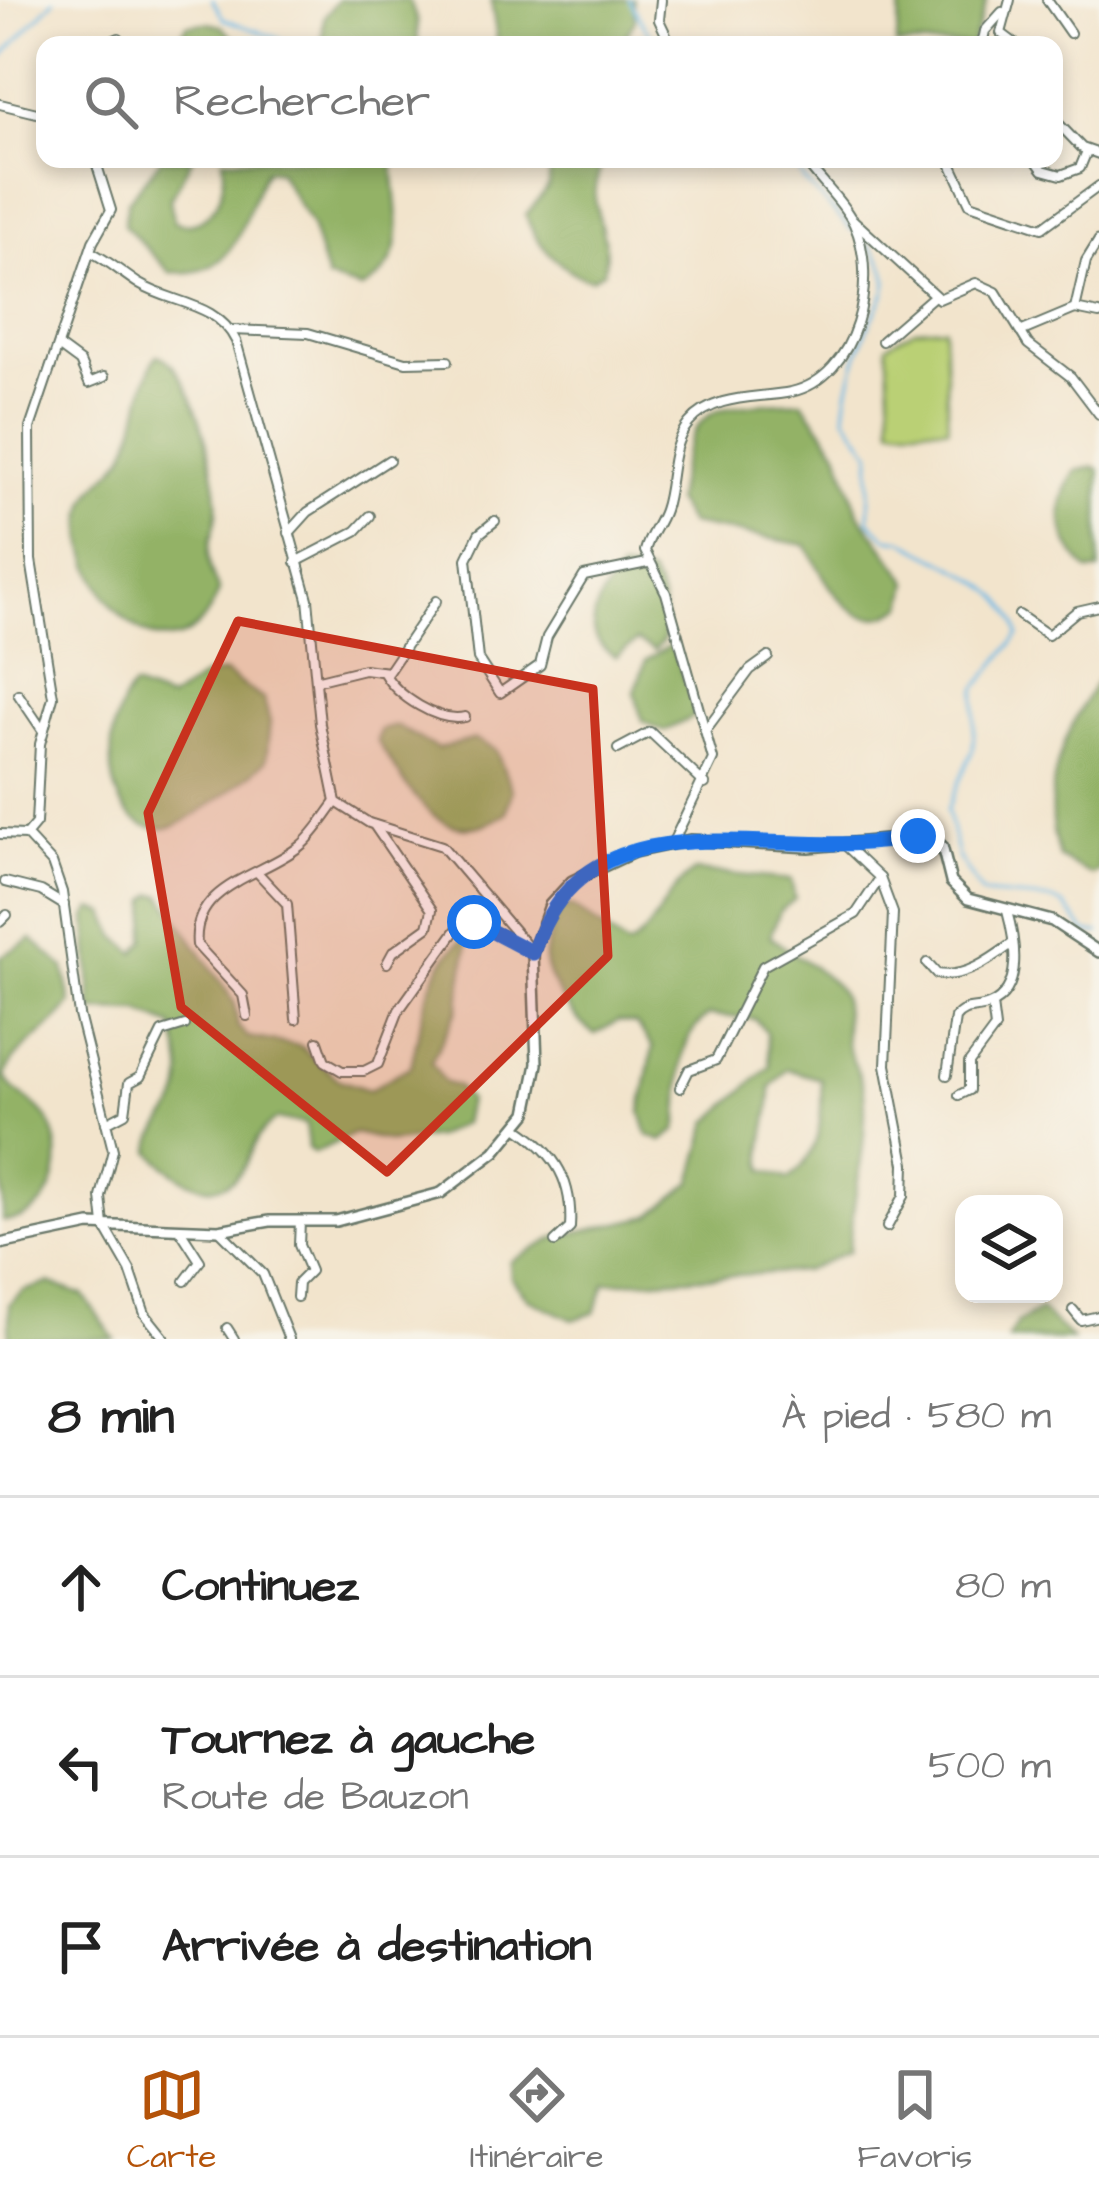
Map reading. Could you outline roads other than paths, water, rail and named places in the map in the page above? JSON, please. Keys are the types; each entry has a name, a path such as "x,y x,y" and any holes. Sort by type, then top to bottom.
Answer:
{"street":[{"path":"662,0 659,20 667,36"},
{"path":"1047,0 1070,33"},
{"path":"984,36 1009,3"},
{"path":"1005,36 1001,33 1009,3"},
{"path":"0,104 36,113"},
{"path":"1063,128 1087,151 1099,154"},
{"path":"1042,168 1061,175 1080,168 1087,151"},
{"path":"26,835 36,823 52,697 31,560 30,428 111,206 98,168"},
{"path":"811,168 851,218 934,296 944,300 976,283 988,286 1006,304 1020,332 1071,377 1099,414"},
{"path":"953,168 970,204 1021,217 1042,228 1099,186"},
{"path":"672,844 706,784 713,759 666,593 645,551 663,515 677,442 689,424 712,405 809,386 836,366 849,344 866,284 863,252 851,218"},
{"path":"1075,309 1086,261 1099,240"},
{"path":"91,252 150,290 199,307 231,330 308,334 406,362 448,361"},
{"path":"882,341 934,296"},
{"path":"1020,332 1075,309 1099,314"},
{"path":"231,330 296,562 336,802 374,825 421,835 442,846 533,953"},
{"path":"61,348 80,362 88,382 104,377"},
{"path":"288,534 308,512 389,460"},
{"path":"296,562 356,531 370,517"},
{"path":"495,521 479,534 466,560 478,659 500,693 540,665 547,638 584,576 647,563"},
{"path":"384,673 423,627 436,601"},
{"path":"1019,614 1048,635 1077,611 1099,606"},
{"path":"707,728 750,670 768,657"},
{"path":"319,680 364,669 384,673 428,710 456,720 465,718"},
{"path":"18,694 44,732"},
{"path":"618,749 650,732 706,784"},
{"path":"248,1016 243,995 210,962 196,937 212,897 300,846 336,802"},
{"path":"374,825 432,910 428,927 393,952 387,964"},
{"path":"0,835 26,835 55,868 80,1016 113,1150 101,1197 104,1225 130,1270 145,1314 165,1339"},
{"path":"0,1244 104,1225 219,1230 348,1220 441,1193 518,1128 532,1102 537,1075 533,953 550,905 572,881 611,860 717,838 845,845 934,838 956,890 976,903 1052,921 1099,952"},
{"path":"845,845 880,878 895,934 886,1065 905,1164 904,1196 887,1227"},
{"path":"257,872 280,893 289,912 296,1018"},
{"path":"680,1088 689,1070 716,1060 763,966 856,914 880,878"},
{"path":"5,882 41,891 64,906"},
{"path":"947,1075 955,1018 965,1009 992,1004 1010,986 1014,943 1007,911"},
{"path":"318,1041 325,1061 342,1071 364,1071 383,1058 399,1010 462,922 520,942"},
{"path":"927,963 937,974 949,976 980,965 1014,943"},
{"path":"959,1095 969,1090 969,1063 995,1028 992,1004"},
{"path":"106,1123 125,1113 129,1084 140,1077 162,1032 185,1025"},
{"path":"518,1128 535,1140 573,1194 570,1228 555,1243"},
{"path":"297,1297 298,1283 310,1270 299,1245 300,1221"},
{"path":"177,1227 200,1262 185,1281"},
{"path":"219,1230 263,1274 289,1339"},
{"path":"1072,1310 1081,1320 1099,1316"},
{"path":"227,1328 234,1339"}],"waterway":[{"path":"0,59 54,0"},
{"path":"212,0 224,19 271,36"},
{"path":"629,0 651,36"},
{"path":"798,168 804,181 853,231"},
{"path":"868,244 884,268 886,287 860,350 845,415 871,452 869,520 887,538 903,540 990,589 1013,617 1019,635 976,689 973,749 947,810 958,857 982,894 1053,900 1064,905 1086,932 1099,933"}]}
